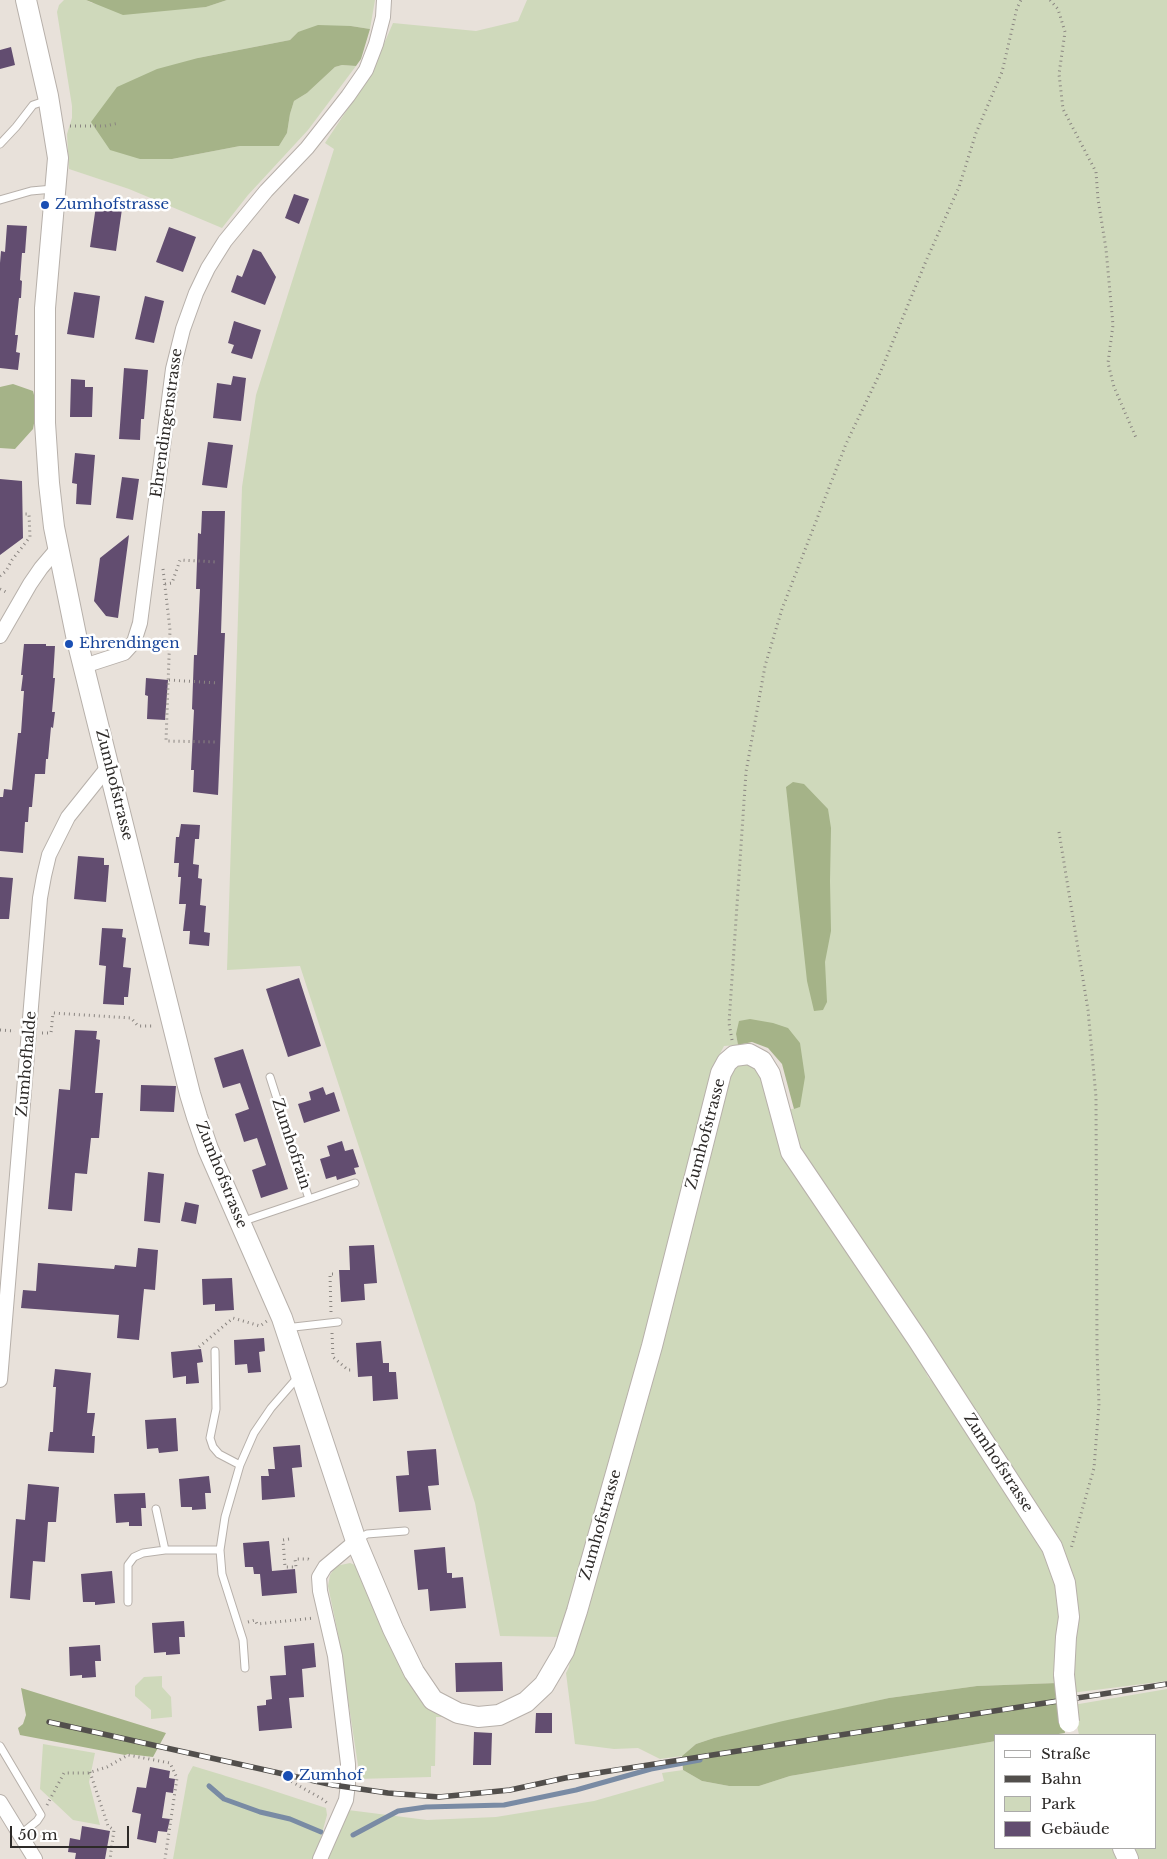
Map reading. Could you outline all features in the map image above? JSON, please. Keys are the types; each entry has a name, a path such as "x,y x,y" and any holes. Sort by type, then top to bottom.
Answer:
{"street":[{"name":"Zumhofstrasse","path":"26,0 49,100 58,158 45,308 44,394 49,483 58,548 84,666 190,1094 208,1149 240,1223 278,1324 301,1375 356,1541 393,1629 414,1672 433,1700 464,1714 478,1717 499,1715 526,1702 544,1685 564,1651 652,1346 721,1073 726,1062 734,1056 748,1054 762,1061 770,1074 791,1152 918,1340 1052,1547 1065,1583 1069,1617 1064,1675 1071,1729"},
{"name":"Ehrendingenstrasse","path":"84,666 124,653 134,642 140,623 173,369 183,329 196,293 208,268 230,234 266,190 307,148 366,70 383,17 384,0"},
{"path":"0,636 40,568 58,548"},
{"name":"Zumhofhalde","path":"0,1380 40,898 50,855 68,817 104,772 110,769"},
{"path":"320,1859 346,1800 348,1774 335,1656 320,1591 319,1577 325,1567 356,1541"},
{"path":"0,1802 20,1834 30,1856"}],"lane":[{"path":"0,144 16,127 32,105 49,100"},
{"path":"0,200 31,191 56,189"},
{"name":"Zumhofrain","path":"240,1223 309,1199 270,1077"},
{"path":"309,1199 356,1182"},
{"path":"278,1324 294,1327 338,1322"},
{"path":"215,1351 216,1409 210,1438 213,1447 219,1454 240,1466"},
{"path":"245,1668 243,1640 222,1574 220,1550 226,1518 240,1466 261,1421 270,1408 301,1375"},
{"path":"156,1509 165,1550"},
{"path":"356,1541 367,1534 405,1531"},
{"path":"128,1602 128,1565 142,1553 165,1550 220,1550"},
{"path":"0,1746 41,1815 37,1821 20,1834"}],"path":[{"path":"734,1056 729,1024 746,772 764,666 782,609 842,453 880,373 959,187 976,133 1002,72 1017,8 1021,0"},
{"path":"1050,0 1058,9 1065,32 1059,74 1063,109 1096,172 1098,200 1106,248 1113,325 1108,364 1114,387 1137,440"},
{"path":"54,127 105,126 119,123"},
{"path":"0,576 6,571 30,537 29,514 22,514"},
{"path":"165,584 172,582 180,560 216,562"},
{"path":"162,562 170,630 166,740 214,742"},
{"path":"169,680 217,683"},
{"path":"1059,832 1088,1010 1096,1098 1096,1352 1099,1404 1094,1468 1070,1552 1060,1566"},
{"path":"38,1032 51,1034 53,1013 131,1018 138,1026 163,1024"},
{"path":"0,1030 20,1031"},
{"path":"199,1347 233,1318 260,1326 278,1324"},
{"path":"289,1539 283,1540 285,1567 296,1567 296,1560 308,1559 316,1564"},
{"path":"247,1622 255,1620 257,1624 286,1622 286,1620 319,1617"},
{"path":"46,1806 64,1773 90,1772 107,1767 128,1755 172,1764 177,1778 165,1859"},
{"path":"90,1772 108,1826 114,1830 110,1859"},
{"path":"287,1779 324,1800 329,1806"}],"green space":[{"path":"64,0 86,0 92,3 174,9 206,7 227,0 375,0 370,29 351,26 298,32 290,40 198,58 172,159 240,146 279,146 287,133 294,101 307,93 335,67 342,65 356,66 308,130 248,195 222,228 129,189 69,169 67,134 72,118 72,106 57,12 59,5"},
{"path":"86,0 227,0 206,7 123,15"},
{"path":"527,0 1167,0 1167,1681 1071,1693 1067,1591 809,1171 784,1111 800,1107 800,1043 736,1034 738,1045 724,1046 712,1069 698,1145 563,1637 500,1636 475,1503 300,966 227,970 242,487 256,395 334,149 325,143 371,74 393,23 476,31 518,21"},
{"path":"318,25 351,26 370,29 361,59 356,66 342,65 335,67 307,93 294,101 287,133 279,146 240,146 172,159 140,159 110,150 91,122 117,87 157,69 198,58 290,40 298,32"},
{"path":"13,384 33,391 37,407 33,429 15,449 0,448 0,387"},
{"path":"793,782 804,784 828,809 831,828 831,931 825,962 827,1002 823,1010 814,1011 807,981 786,787"},
{"path":"750,1019 788,1028 800,1043 805,1077 800,1107 794,1109 782,1064 768,1048 752,1042 738,1045 736,1034 739,1021"},
{"path":"739,1059 762,1071 784,1151 917,1354 928,1377 950,1400 1023,1510 1055,1577 1060,1616 1057,1683 977,1686 889,1698 714,1738 696,1744 682,1756 660,1759 638,1748 614,1749 575,1744 566,1673 569,1667 574,1636 724,1075"},
{"path":"350,1563 355,1565 361,1572 446,1717 436,1717 435,1766 431,1766 431,1777 357,1779 359,1772 338,1634 328,1586 330,1575 336,1566"},
{"path":"162,1676 162,1687 171,1697 172,1717 151,1719 151,1710 135,1696 135,1686 144,1677"},
{"path":"1057,1683 1065,1733 994,1734 994,1741 790,1776 759,1786 729,1786 702,1781 683,1770 682,1756 696,1744 714,1738 889,1698 977,1686"},
{"path":"21,1688 166,1733 153,1757 125,1755 20,1735 18,1728 23,1724 26,1715"},
{"path":"1167,1689 1167,1859 1134,1859 1130,1849 1157,1849 1157,1734 1079,1734 1073,1705"},
{"path":"994,1741 994,1849 1119,1849 1123,1859 325,1859 348,1810 427,1820 496,1817 594,1801 664,1781 662,1773 683,1770 702,1781 729,1786 759,1786 790,1776"},
{"path":"43,1744 95,1753 89,1782 100,1825 73,1820 40,1789"},
{"path":"193,1766 326,1808 327,1815 315,1859 173,1859 188,1775"}],"building":[{"path":"11,47 15,65 0,69 0,50"},
{"path":"294,194 309,199 299,224 285,218"},
{"path":"96,206 122,209 116,251 90,247"},
{"path":"7,225 27,226 25,253 22,253 21,298 19,298 15,335 18,335 16,352 20,353 18,370 0,368 0,263 1,251 5,252"},
{"path":"169,227 196,237 183,272 156,262"},
{"path":"253,249 261,252 276,277 265,305 231,292 237,275 242,277"},
{"path":"74,292 100,296 94,338 67,334"},
{"path":"145,296 164,301 154,343 135,339"},
{"path":"234,321 261,330 252,359 231,353 234,345 228,343"},
{"path":"124,368 148,370 144,419 141,419 140,440 119,439"},
{"path":"233,376 246,378 241,421 213,418 217,383 231,385"},
{"path":"71,379 85,380 85,387 93,387 92,417 70,417"},
{"path":"208,442 233,445 227,488 202,485"},
{"path":"75,453 95,455 91,505 76,504 77,484 72,483"},
{"path":"122,477 139,479 133,520 116,518"},
{"path":"0,479 22,481 23,538 0,555"},
{"path":"202,511 225,511 221,633 225,633 218,795 193,792 194,770 191,770 194,655 197,655 200,589 196,589 198,533 201,534"},
{"path":"129,535 118,618 106,616 94,601 100,558"},
{"path":"24,644 55,646 52,712 55,712 53,728 51,727 45,774 35,774 32,807 29,807 28,822 25,822 23,853 0,851 0,797 3,797 4,789 12,790 18,733 21,733 24,691 21,691 23,675 21,675"},
{"path":"146,678 168,680 165,720 147,719 148,696 145,695"},
{"path":"181,824 200,825 199,839 195,839 193,864 199,865 198,878 202,879 200,905 206,906 204,932 210,933 209,946 189,944 190,931 183,931 186,904 179,904 181,877 178,877 179,863 174,863 176,837 179,837"},
{"path":"78,856 104,858 104,865 109,865 106,902 74,899"},
{"path":"0,877 13,878 9,919 0,919"},
{"path":"102,928 123,929 122,937 126,938 123,967 131,968 128,997 124,997 124,1005 103,1004 106,966 99,965"},
{"path":"299,978 321,1046 288,1057 266,989"},
{"path":"75,1030 97,1031 96,1039 100,1040 95,1093 103,1093 99,1138 91,1138 87,1174 75,1173 72,1211 48,1209 59,1089 70,1090"},
{"path":"243,1049 288,1189 261,1198 252,1170 266,1165 257,1138 244,1142 235,1114 249,1109 240,1083 223,1088 214,1058"},
{"path":"141,1085 176,1086 174,1112 140,1111"},
{"path":"323,1087 326,1095 334,1092 340,1111 304,1123 298,1104 311,1100 309,1092"},
{"path":"342,1141 345,1151 353,1149 359,1167 354,1168 356,1174 337,1180 336,1176 326,1179 320,1159 330,1156 327,1146"},
{"path":"148,1172 164,1174 160,1223 144,1221"},
{"path":"185,1202 199,1205 196,1224 181,1221"},
{"path":"374,1245 377,1283 364,1284 365,1300 341,1302 339,1270 350,1270 349,1246"},
{"path":"138,1248 158,1250 155,1290 144,1289 139,1340 117,1338 119,1315 21,1308 23,1290 36,1291 38,1263 114,1269 115,1265 136,1267"},
{"path":"232,1278 234,1310 215,1311 215,1304 203,1305 202,1279"},
{"path":"264,1338 265,1351 259,1352 261,1372 248,1373 247,1364 235,1365 234,1340"},
{"path":"381,1341 383,1363 389,1363 389,1372 396,1372 398,1399 373,1401 372,1376 358,1377 356,1343"},
{"path":"201,1349 203,1362 197,1363 199,1383 186,1384 186,1376 173,1378 171,1352"},
{"path":"55,1369 91,1373 87,1413 95,1413 92,1436 95,1436 94,1453 48,1451 50,1432 53,1432 56,1387 53,1387"},
{"path":"176,1418 178,1451 159,1453 158,1448 147,1449 145,1420"},
{"path":"300,1445 302,1467 292,1468 295,1497 262,1500 261,1476 269,1476 268,1469 275,1469 273,1447"},
{"path":"436,1449 439,1485 428,1486 431,1510 399,1512 396,1476 409,1475 407,1451"},
{"path":"209,1476 211,1493 205,1493 206,1509 192,1510 192,1507 181,1507 179,1479"},
{"path":"28,1484 59,1487 56,1522 48,1522 45,1562 33,1561 30,1600 10,1598 16,1519 25,1520"},
{"path":"145,1493 146,1508 141,1508 142,1526 129,1526 129,1522 116,1523 114,1494"},
{"path":"269,1541 272,1571 295,1569 297,1593 262,1596 260,1574 254,1574 253,1567 245,1567 243,1543"},
{"path":"445,1547 447,1573 452,1573 452,1578 463,1577 466,1608 430,1611 428,1589 418,1590 414,1550"},
{"path":"112,1571 115,1603 95,1605 95,1602 83,1602 81,1574"},
{"path":"184,1621 185,1637 179,1637 180,1654 166,1655 166,1652 154,1653 152,1623"},
{"path":"314,1643 316,1667 302,1669 304,1697 289,1698 292,1728 259,1731 257,1706 266,1705 266,1700 272,1699 270,1676 286,1675 284,1646"},
{"path":"100,1645 101,1661 95,1661 96,1677 82,1678 82,1675 70,1676 69,1647"},
{"path":"502,1662 503,1691 456,1692 455,1663"},
{"path":"536,1713 552,1713 552,1733 535,1733"},
{"path":"474,1732 492,1733 491,1765 473,1765"},
{"path":"150,1767 170,1771 169,1778 175,1779 173,1793 166,1792 162,1818 170,1819 167,1832 158,1831 156,1843 137,1839 141,1814 132,1812 137,1787 146,1788"},
{"path":"82,1826 110,1831 105,1859 75,1859 76,1853 68,1852 70,1838 80,1840"}],"waterway":[{"path":"353,1835 398,1811 426,1807 504,1805 576,1790 651,1769 700,1760"},
{"path":"209,1786 224,1799 260,1812 290,1819 321,1832"}],"railway":[{"path":"49,1722 333,1785 388,1793 439,1797 510,1790 565,1778 1167,1684"}],"place":[{"name":"Zumhofstrasse","path":"45,205"},
{"name":"Ehrendingen","path":"69,644"},
{"name":"Zumhof","path":"288,1776"}]}
